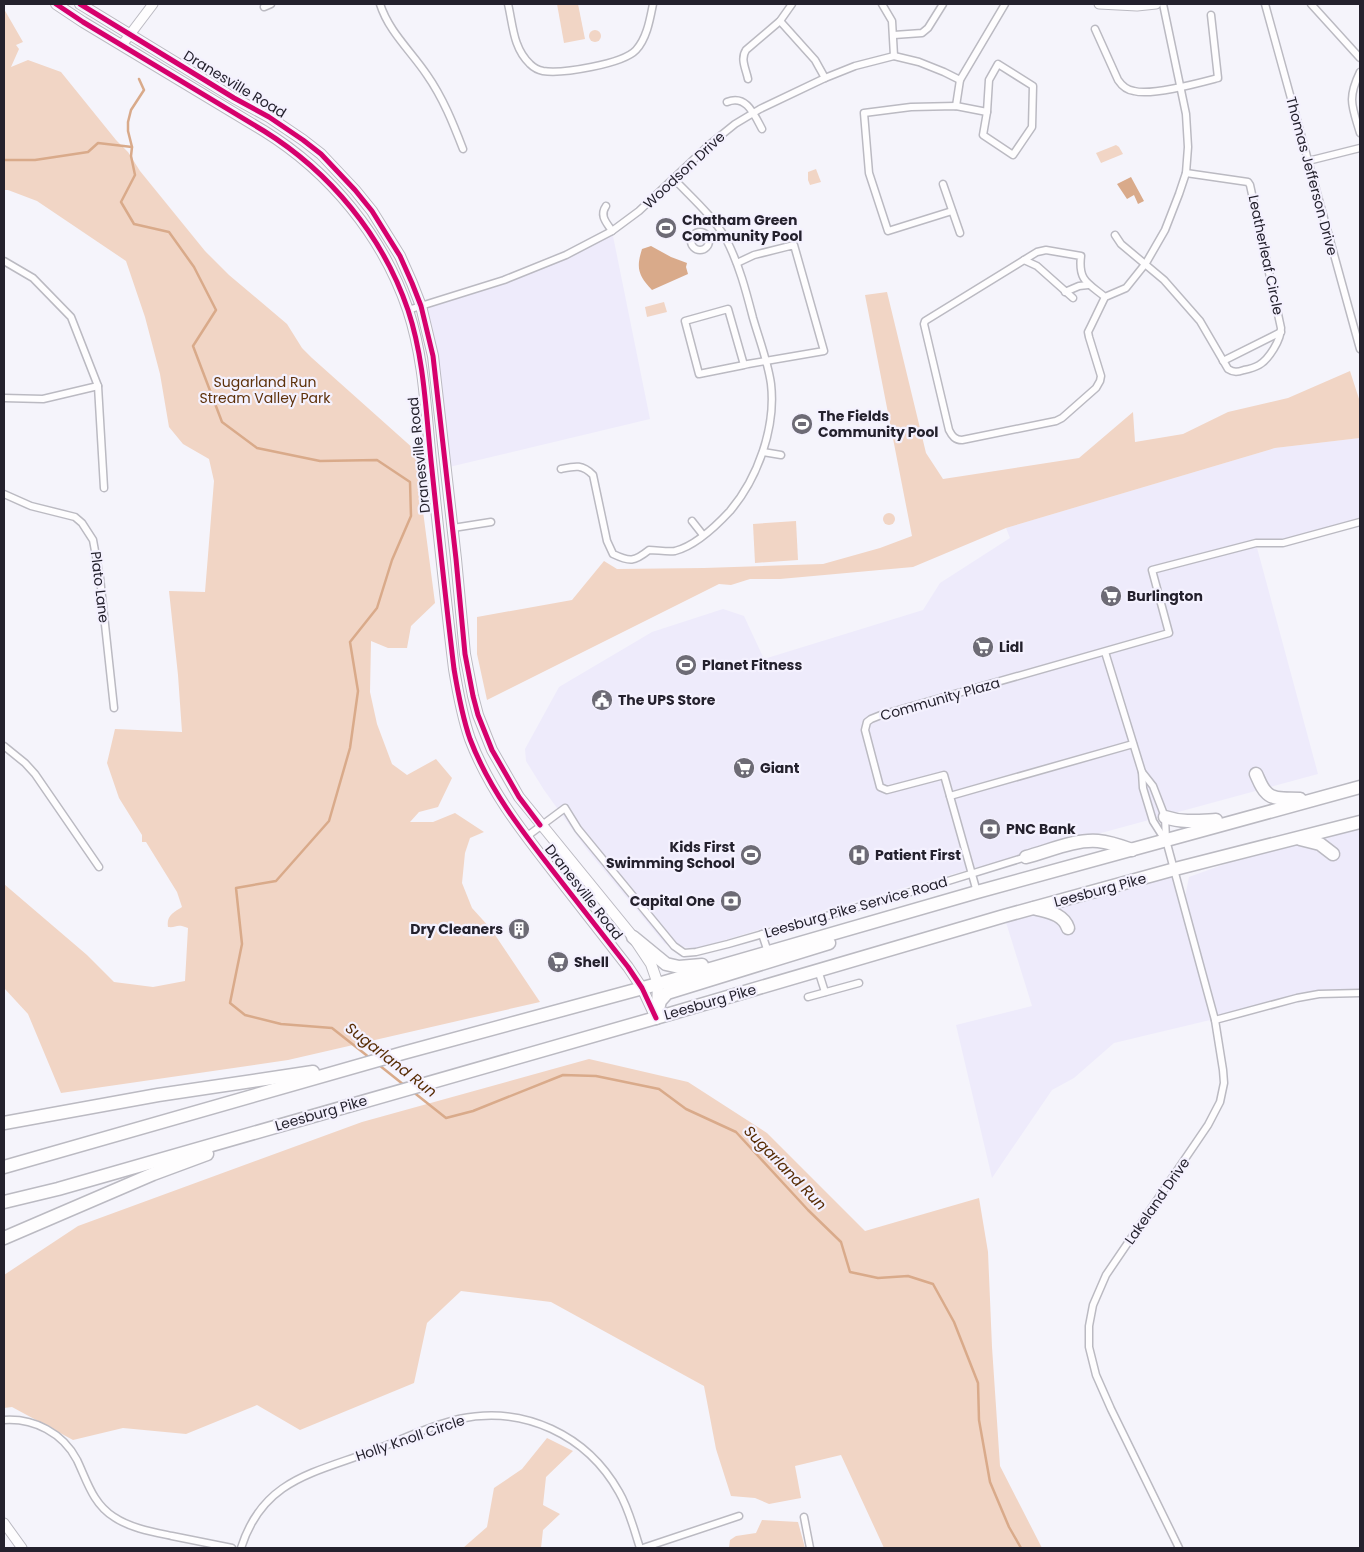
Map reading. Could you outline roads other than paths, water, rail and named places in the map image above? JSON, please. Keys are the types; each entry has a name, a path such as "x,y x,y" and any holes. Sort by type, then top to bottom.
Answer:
{"highway":[{"path":"1256,774 1264,790 1272,797 1315,799"},
{"path":"4,1167 403,1053 658,984 977,892 1360,787"},
{"path":"1165,817 1178,821 1194,822 1244,818"},
{"name":"Leesburg Pike","path":"4,1202 58,1189 1034,908 1175,869 1360,822"},
{"path":"1297,838 1320,844 1333,854 1330,840 1332,829"},
{"path":"1026,857 1091,840 1132,850"},
{"path":"1034,908 1062,918 1068,928"},
{"path":"656,1018 660,1002 667,993 792,956 844,938 896,916"},
{"path":"632,937 660,961 672,966 685,967 746,958"},
{"path":"4,1123 240,1082 358,1066"},
{"path":"5,1238 153,1174 344,1106"}],"main road":[{"name":"Dranesville Road","path":"56,4 279,140 315,169 338,192 364,224 385,258 408,310 421,365 454,669 462,713 471,740 482,767 496,792 526,836 628,967 642,988 656,1018"},
{"name":"Dranesville Road","path":"80,4 234,98 269,116 321,154 372,211 400,256 421,306 428,332 436,379 465,654 478,715 492,750 510,784 540,825 632,937 651,964 658,984 656,1018"}],"street":[{"path":"122,46 153,4"},
{"path":"264,7 272,4"},
{"path":"380,4 395,35 438,91 464,149"},
{"path":"508,4 516,42 524,58 537,70 556,72 604,64 619,60 635,51 643,40 653,4"},
{"path":"748,79 743,54 780,21 792,4"},
{"path":"882,4 892,21 894,56"},
{"path":"894,35 922,32 928,28 943,4"},
{"path":"956,106 960,80 1005,4"},
{"path":"1099,4 1136,6 1156,4"},
{"path":"1088,286 1082,276 1080,267 1081,256 1046,250 1037,252 924,321 949,430 956,439 962,440 1056,421 1062,418 1096,388 1100,381 1101,376 1088,332 1105,297 1126,288 1146,264 1165,230 1186,173 1188,146 1186,114 1163,4"},
{"name":"Thomas Jefferson Drive","path":"1265,4 1360,349"},
{"path":"1311,4 1360,58"},
{"path":"1094,29 1118,80 1123,86 1135,92 1143,92 1195,84 1218,78 1211,15"},
{"path":"780,21 815,60 825,78"},
{"name":"Woodson Drive","path":"408,310 517,275 566,255 612,231 639,211 719,136 753,112 825,78 855,66 894,56 920,62 960,80"},
{"path":"998,64 1033,86 1032,127 1012,155 984,135 988,112 989,80 998,64"},
{"path":"1360,72 1351,98 1360,133"},
{"path":"726,102 739,100 753,112 762,128"},
{"path":"952,211 888,231 869,173 864,113 910,107 956,106 988,112"},
{"path":"1308,161 1360,148"},
{"name":"Leatherleaf Circle","path":"1186,173 1238,180 1248,182 1250,185 1280,320 1281,332 1266,359 1258,366 1232,372 1228,370 1222,361 1281,332"},
{"path":"561,469 579,466 587,469 593,475 607,541 613,554 624,560 638,558 649,550 674,551 689,545 704,535 721,521 734,505 753,477 763,452 767,435 771,384 737,263 718,228 706,212 674,178"},
{"path":"943,184 960,233"},
{"path":"606,206 603,210 603,215 612,231"},
{"path":"708,237 718,228"},
{"path":"1116,235 1121,244 1164,280 1200,321 1222,361"},
{"path":"737,263 754,255 794,244 824,351 744,364 699,374 685,321 728,309 744,364"},
{"path":"1024,260 1037,266 1073,298"},
{"path":"4,261 34,278 71,316 98,386 104,488"},
{"path":"1066,292 1080,286 1088,286 1094,288 1105,297"},
{"path":"4,398 43,399 98,386"},
{"path":"763,452 781,455"},
{"name":"Plato Lane","path":"4,494 48,511 75,517 82,523 93,540 100,578 114,708"},
{"path":"692,521 704,535"},
{"path":"453,528 491,522"},
{"name":"Community Plaza","path":"977,892 944,775 887,790 880,787 865,730 867,722 881,715 1170,633 1152,570 1250,545 1283,543 1360,522"},
{"path":"1105,652 1142,772 1143,788 1153,821 1166,840"},
{"path":"950,796 1133,744"},
{"path":"4,746 25,762 35,774 99,867"},
{"path":"1142,772 1154,786 1165,817 1166,840"},
{"name":"Leesburg Pike Service Road","path":"540,825 565,808 588,841 674,946 684,953 696,952 762,934 1026,857"},
{"path":"526,836 540,825"},
{"name":"Lakeland Drive","path":"1166,840 1215,1020 1224,1077 1220,1102 1202,1134 1106,1275 1093,1305 1088,1326 1089,1347 1096,1375 1179,1548"},
{"path":"762,934 768,952"},
{"path":"818,970 825,992"},
{"path":"808,997 859,983"},
{"path":"1215,1020 1297,998 1319,994 1360,993"},
{"name":"Holly Knoll Circle","path":"241,1548 251,1524 263,1507 276,1492 299,1478 447,1423 476,1416 492,1416 539,1422 571,1439 585,1450 602,1467 620,1494 642,1548"},
{"path":"4,1420 34,1424 56,1436 72,1453 97,1501 114,1517 124,1523 153,1532 232,1548"},
{"path":"642,1548 739,1516"},
{"path":"804,1517 810,1548"},
{"path":"4,1523 22,1548"}],"waterway":[{"name":"Sugarland Run","path":"139,79 144,90 131,110 128,122 135,175 121,202 134,224 169,232 194,267 216,310 193,346 222,422 257,448 320,461 377,460 410,482 411,516 392,560 377,608 350,642 358,691 350,748 329,821 276,881 236,888 242,944 230,1003 245,1015 281,1024 332,1028 370,1058"},
{"path":"4,160 35,160 88,152 98,143 132,147"},
{"name":"Sugarland Run","path":"379,1065 404,1085"},
{"name":"Sugarland Run","path":"412,1091 446,1118 473,1111 563,1075 596,1076 659,1089 686,1109 736,1132 808,1210 841,1242 850,1272 878,1278 908,1276 933,1284 954,1322 978,1383 979,1420 990,1482 1009,1527 1021,1548"}],"place":[{"name":"Chatham Green Community Pool","path":"666,228"},
{"name":"The Fields Community Pool","path":"802,424"},
{"name":"Burlington","path":"1111,596"},
{"name":"Lidl","path":"983,647"},
{"name":"Planet Fitness","path":"686,665"},
{"name":"The UPS Store","path":"602,700"},
{"name":"Giant","path":"744,768"},
{"name":"PNC Bank","path":"990,829"},
{"name":"Kids First Swimming School","path":"751,855"},
{"name":"Patient First","path":"859,855"},
{"name":"Capital One","path":"731,901"},
{"name":"Dry Cleaners","path":"519,929"},
{"name":"Shell","path":"558,962"}],"park label":[{"name":"Sugarland Run Stream Valley Park","path":"265,390"}]}
